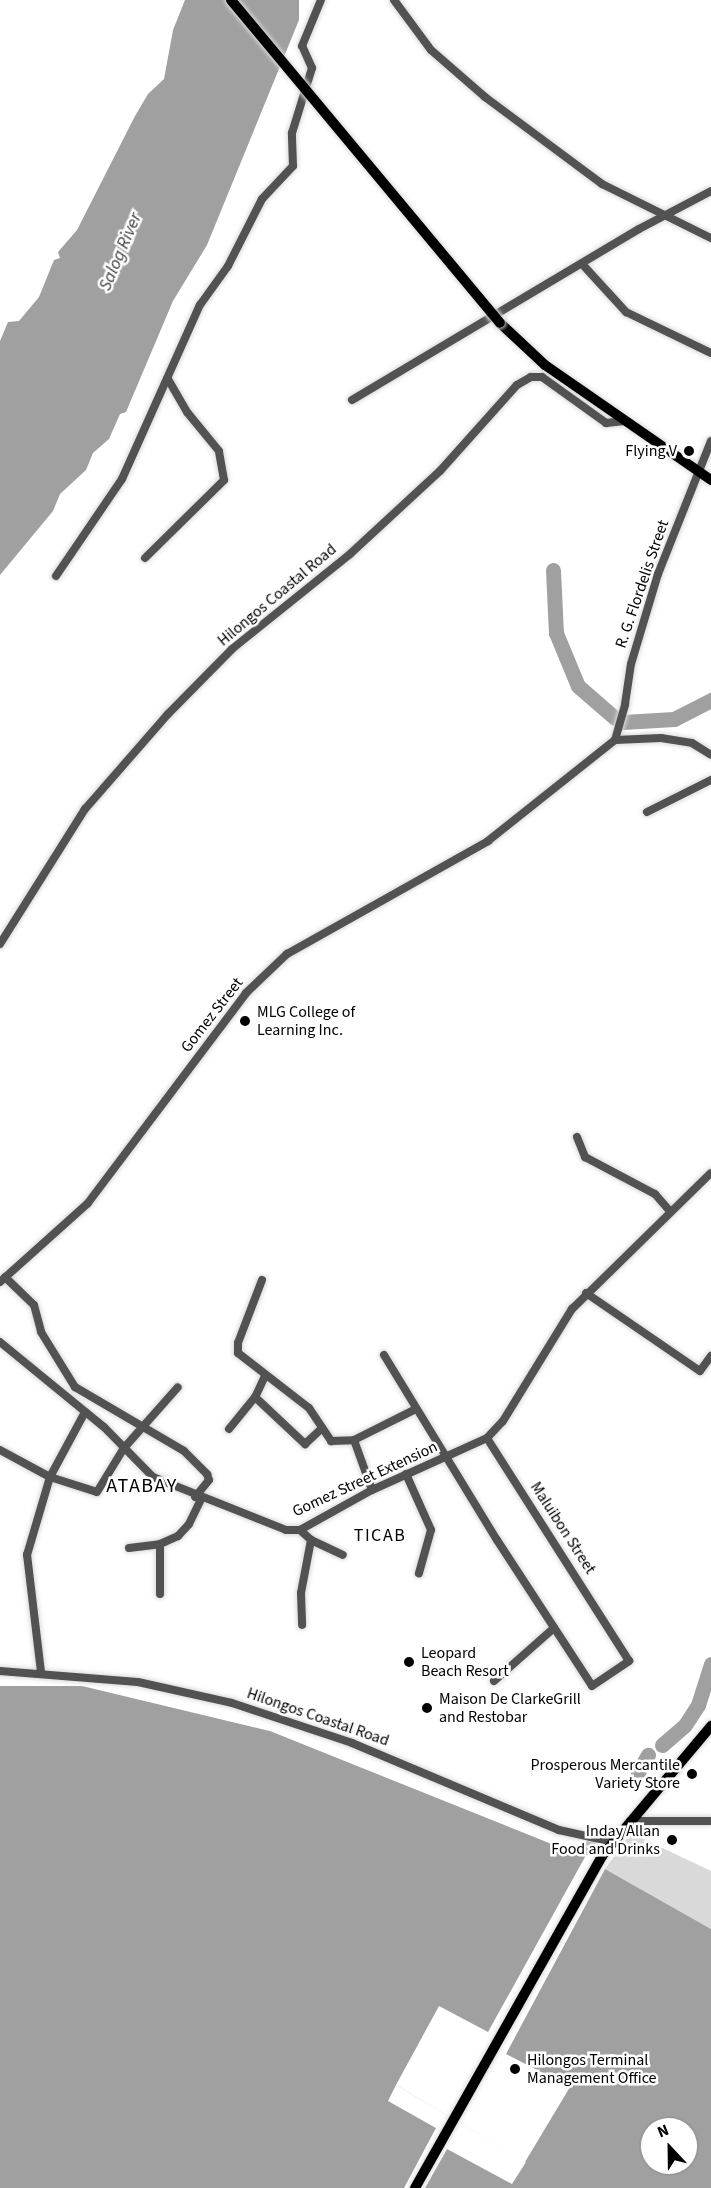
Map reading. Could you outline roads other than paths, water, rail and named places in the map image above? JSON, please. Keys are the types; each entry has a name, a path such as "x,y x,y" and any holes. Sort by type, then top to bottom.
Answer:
{"main road":[{"path":"231,0 500,323 545,365 711,480"},
{"path":"415,2188 602,1856 711,1726"}],"street":[{"path":"56,576 122,479 200,305 228,266 262,199 292,166 292,134 312,68 302,46 321,0"},
{"path":"394,0 431,50 485,97 602,184 711,238"},
{"path":"352,400 666,214 711,191"},
{"path":"583,265 626,312 711,353"},
{"name":"Hilongos Coastal Road","path":"0,944 85,809 168,714 232,650 350,554 440,471 517,385 531,377 542,377 606,423 624,420"},
{"path":"145,558 224,480 219,451 187,412 167,378"},
{"name":"R. G. Flordelis Street","path":"615,740 625,704 630,664 658,574 711,441"},
{"path":"615,740 661,738 693,743 711,754"},
{"name":"Gomez Street","path":"3,1280 88,1203 246,993 287,954 488,841 615,740"},
{"path":"647,812 711,780"},
{"path":"578,1137 585,1157 655,1194 670,1211"},
{"name":"Gomez Street Extension","path":"0,1342 86,1412 153,1477 198,1498 286,1530 300,1530 372,1490 487,1437 503,1421 572,1308 711,1173"},
{"path":"3,1280 34,1305 41,1332 75,1388 184,1451 207,1474 209,1480 198,1498 189,1524 178,1536 160,1544 129,1548"},
{"path":"262,1280 237,1350 240,1357 309,1408 331,1441 354,1440 416,1409"},
{"path":"585,1293 700,1371 711,1356"},
{"path":"384,1355 554,1628 494,1681"},
{"path":"229,1429 255,1397 265,1376"},
{"path":"0,1450 50,1477 97,1492 124,1448 178,1387"},
{"path":"255,1397 305,1444 322,1428"},
{"path":"41,1672 27,1555 50,1477 86,1412"},
{"name":"Maluibon Street","path":"487,1437 629,1661 592,1686 554,1628"},
{"path":"354,1440 372,1490"},
{"path":"406,1474 431,1530 419,1573"},
{"path":"300,1530 311,1540 343,1555"},
{"path":"302,1625 301,1593 311,1540"},
{"path":"160,1544 160,1593"},
{"name":"Hilongos Coastal Road","path":"0,1671 41,1672 138,1682 232,1702 362,1747 559,1830 613,1842"},
{"path":"630,1821 711,1821"}],"water":[{"name":"Salog River","path":"185,0 299,0 299,20 207,245 173,301 126,412 120,414 109,439 93,453 86,470 60,494 53,511 0,575 0,341 8,322 19,321 39,297 54,260 60,258 58,252 77,230 135,116 148,94 164,79 173,30"},
{"path":"0,1686 82,1686 270,1731 554,1845 590,1848 488,2032 439,2006 396,2085 525,2162 570,2087 506,2054 605,1869 711,1929 711,2188 0,2188"}],"waterway":[{"path":"553,570 556,633 578,686 615,718"},
{"path":"623,722 674,719 711,700"},
{"path":"662,1745 685,1725 698,1705 711,1664"},
{"path":"638,1772 648,1755"}],"place":[{"name":"Flying V","path":"689,451"},
{"name":"MLG College of Learning Inc.","path":"245,1021"},
{"name":"Leopard Beach Resort","path":"409,1662"},
{"name":"Maison De ClarkeGrill and Restobar","path":"427,1708"},
{"name":"Prosperous Mercantile Variety Store","path":"692,1774"},
{"name":"Inday Allan Food and Drinks","path":"672,1840"},
{"name":"Hilongos Terminal Management Office","path":"515,2069"}],"district":[{"name":"ATABAY","path":"142,1486"},
{"name":"TICAB","path":"380,1536"}]}
